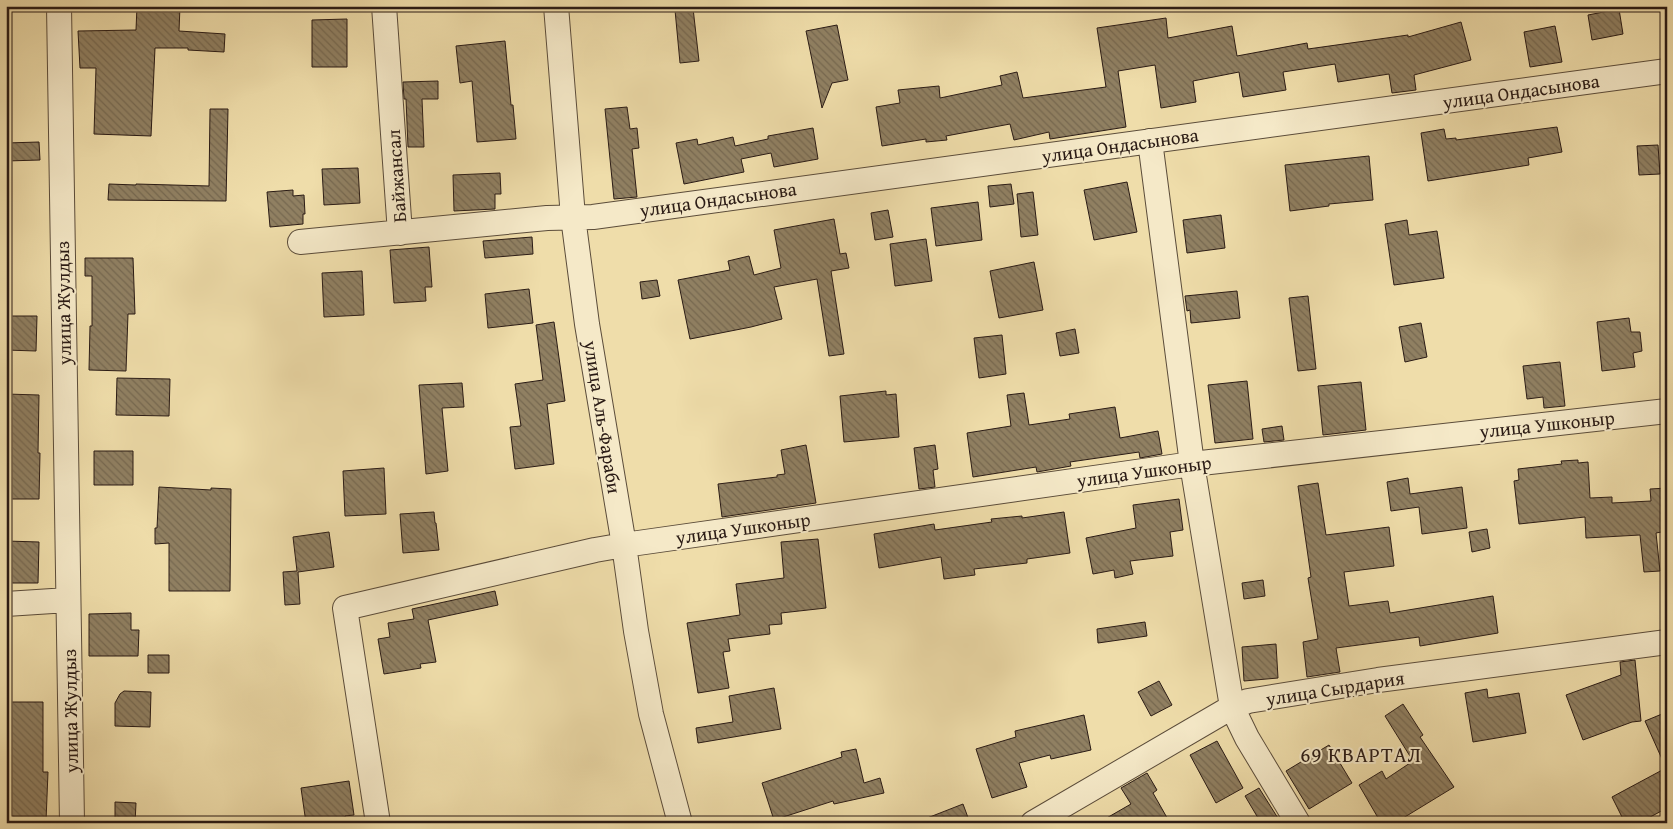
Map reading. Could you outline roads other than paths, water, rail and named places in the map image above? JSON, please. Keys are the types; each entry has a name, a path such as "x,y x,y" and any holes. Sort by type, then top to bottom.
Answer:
{"street":[{"name":"улица Жулдыз","path":"59,6 72,823"},
{"name":"Байжансал","path":"384,6 400,233 573,217"},
{"name":"улица Аль-Фараби","path":"556,6 573,217 587,324 651,714 680,823"},
{"name":"улица Ондасынова","path":"573,217 593,217 1667,71"},
{"path":"1150,141 1192,464 1232,707 1247,738 1298,823"},
{"path":"300,242 400,233"},
{"name":"улица Ушконыр","path":"378,823 345,608 595,550 624,545 1192,464 1667,411"},
{"path":"6,604 68,600"},
{"name":"улица Сырдария","path":"1033,823 1232,707 1248,701 1378,680 1667,642"}],"district":[{"name":"69 КВАРТАЛ","path":"1361,755"}]}
